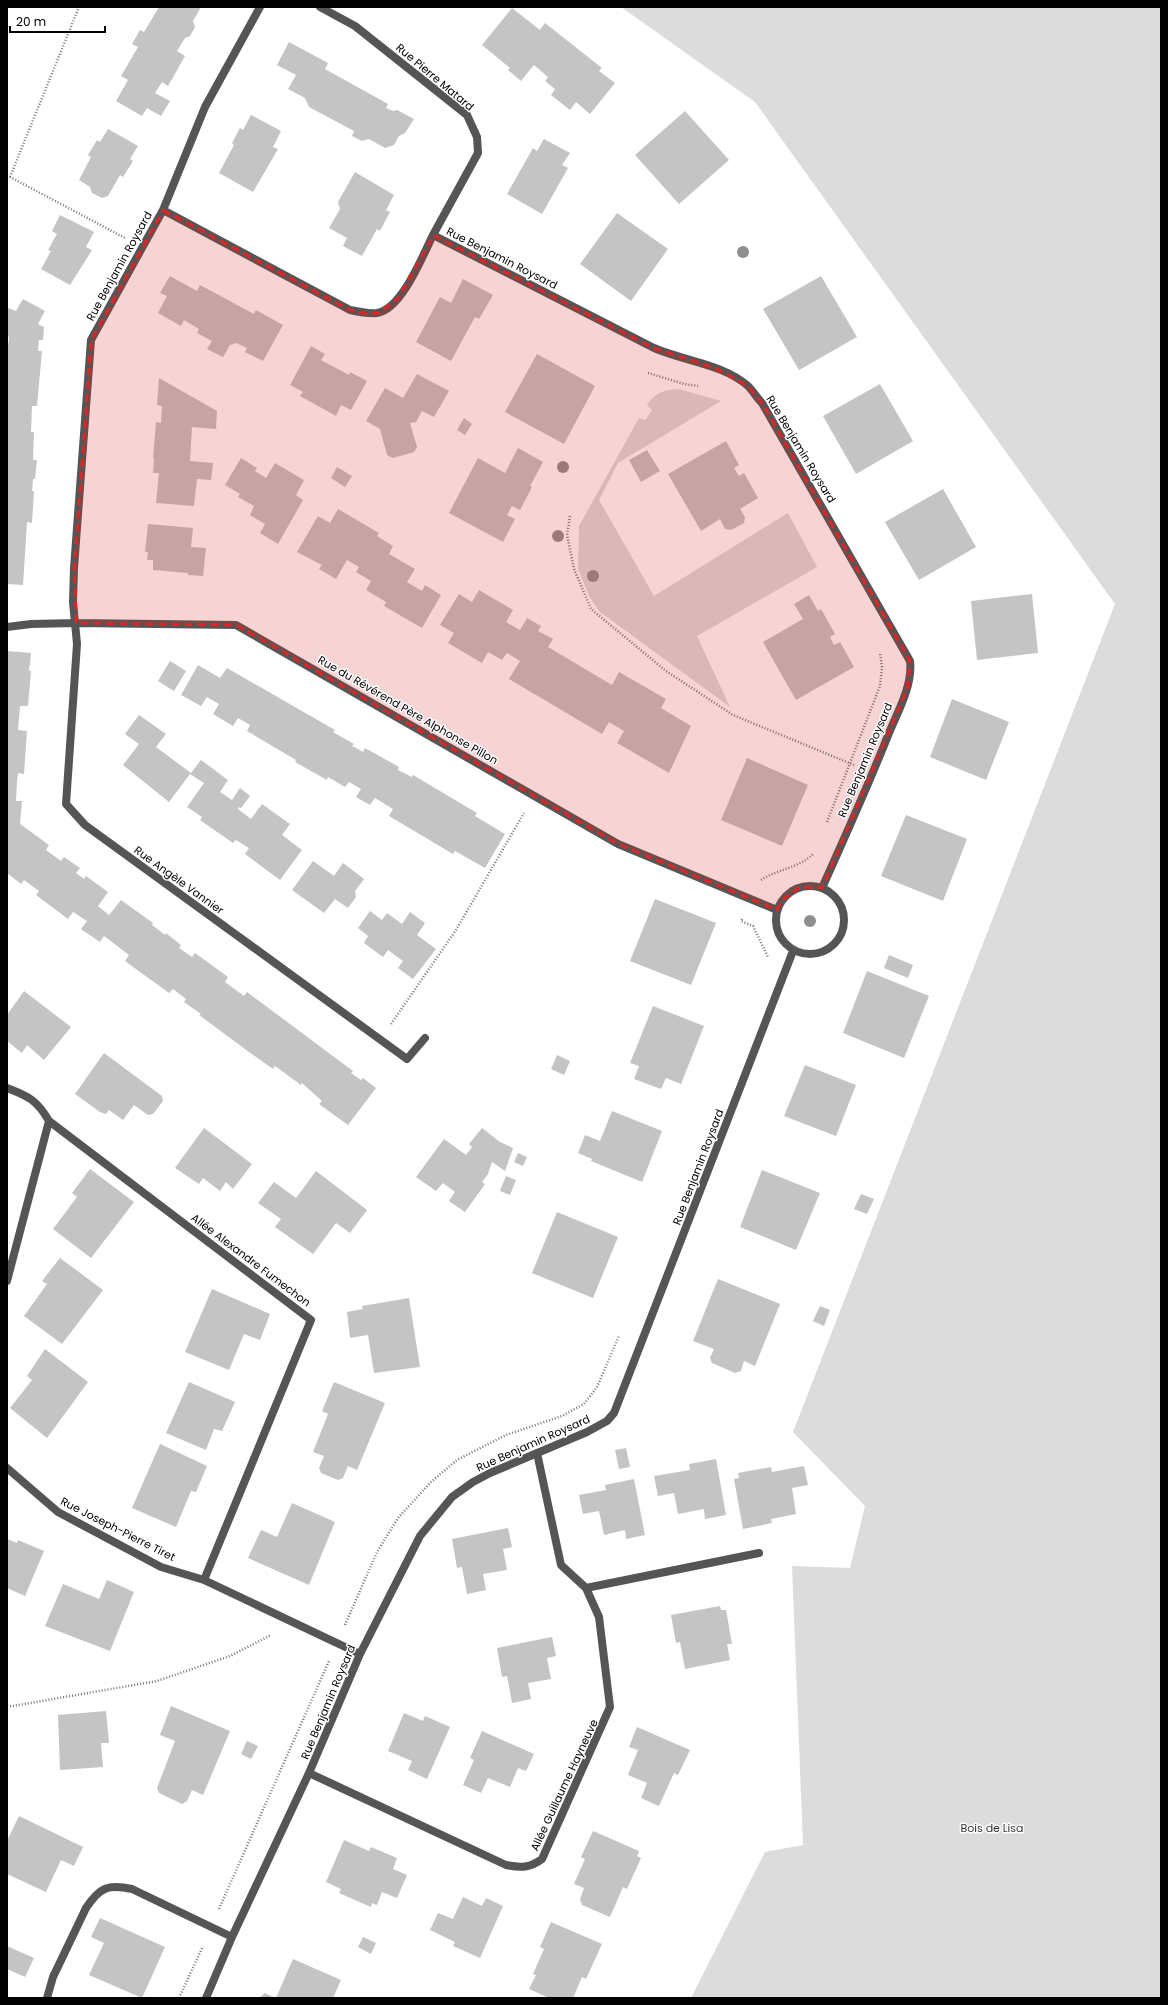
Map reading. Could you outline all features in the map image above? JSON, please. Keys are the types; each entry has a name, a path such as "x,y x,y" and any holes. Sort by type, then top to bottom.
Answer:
{"street":[{"path":"163,210 205,107 260,7"},
{"name":"Rue Pierre Matard","path":"320,7 355,26 467,115 477,137 478,153 433,235"},
{"name":"Rue Benjamin Roysard","path":"76,623 73,602 74,568 91,340 163,210 350,310 365,313 378,313 388,308 398,298 433,235 654,348 684,360 715,368 748,386 762,403 910,660 911,671 907,689 873,773 822,888"},
{"name":"Rue du Révérend Père Alphonse Pillon","path":"7,627 30,624 76,623 236,625 618,844 777,910"},
{"name":"Rue Angèle Vannier","path":"76,623 77,644 66,804 85,825 407,1059 425,1038"},
{"path":"811,886 822,888 832,894 839,902 843,912 844,924 841,934 835,944 820,952 804,954 793,951 784,943 778,933 775,922 777,910 782,900 790,892 800,887 811,886"},
{"name":"Rue Benjamin Roysard","path":"206,1998 232,1937 309,1773 360,1654 420,1536 452,1497 473,1482 490,1473 587,1432 606,1421 614,1413 793,951"},
{"name":"Allée Alexandre Fumechon","path":"7,1088 28,1095 41,1107 49,1121 310,1320 204,1580"},
{"path":"7,1281 49,1121"},
{"name":"Allée Guillaume Hayneuve","path":"309,1773 506,1865 519,1867 532,1866 542,1859 610,1707 599,1617 586,1588 561,1564 537,1453"},
{"name":"Rue Joseph-Pierre Tiret","path":"7,1468 58,1512 161,1567 204,1580 360,1654"},
{"path":"586,1588 760,1554"},
{"path":"47,1998 53,1977 86,1908 93,1897 104,1889 115,1885 132,1889 232,1937"}],"path":[{"path":"79,7 8,177 142,247"},
{"path":"648,372 684,384 699,386"},
{"path":"570,516 567,535 574,569 590,610 666,671 733,715 873,773"},
{"path":"824,829 880,686 881,655 877,648"},
{"path":"380,1040 456,930 534,795"},
{"path":"770,963 753,926 741,921 750,899 762,880 784,869 805,862 816,851"},
{"path":"179,1998 338,1643 377,1552 402,1513 431,1482 457,1460 506,1435 562,1416 584,1404 597,1387 621,1332"},
{"path":"7,1707 157,1681 230,1656 263,1640 290,1621"}],"highlighted area":[{"path":"163,210 350,310 365,313 378,313 398,298 433,235 654,348 715,368 748,386 762,403 910,661 907,689 822,888 800,887 782,900 777,910 618,844 236,625 76,623 74,568 91,340"}],"green space":[{"name":"Bois de Lisa","path":"621,7 1161,7 1161,1998 691,1998 765,1852 803,1845 792,1566 850,1568 865,1506 793,1432 1115,604 755,102"},
{"path":"679,389 721,401 618,463 599,500 654,596 788,513 817,567 697,636 730,707 600,612 590,598 578,569 579,526 639,418 645,420 652,410 647,405 657,394 669,390"}],"building":[{"path":"159,7 201,7 193,21 195,27 190,36 185,38 177,51 185,56 168,86 162,82 155,93 170,101 161,116 147,108 142,116 116,101 128,80 121,76 138,47 132,44 140,30 144,32"},
{"path":"512,8 540,30 545,23 602,68 599,71 615,83 590,114 576,102 570,110 551,95 555,89 545,81 548,77 534,65 521,81 508,70 510,68 482,45"},
{"path":"289,42 328,63 325,69 388,104 386,108 393,111 397,110 414,119 405,133 399,136 394,145 385,148 369,139 362,141 352,136 354,131 309,107 305,98 288,89 296,75 277,65"},
{"path":"685,111 729,160 679,204 635,155"},
{"path":"251,115 281,131 273,147 278,149 253,192 219,173 234,145 232,143 240,128 243,130"},
{"path":"108,129 138,146 130,159 133,161 123,177 120,175 108,196 102,198 92,193 90,187 79,180 91,157 88,155 97,140 100,142"},
{"path":"544,139 570,153 562,165 568,168 542,214 507,194 533,148 537,151"},
{"path":"355,172 394,195 386,210 390,212 380,231 377,229 362,256 343,246 347,238 329,228 340,209 338,202"},
{"path":"617,213 668,249 631,301 580,264"},
{"path":"60,215 94,232 86,247 92,250 70,285 41,269 51,251 48,250 57,234 52,231"},
{"path":"170,276 197,291 200,285 254,314 256,310 283,325 263,361 245,352 247,348 236,343 230,345 223,357 207,349 212,341 197,333 199,329 184,320 181,326 158,313 167,296 160,293"},
{"path":"821,276 857,337 799,370 763,309"},
{"path":"463,279 493,295 479,319 475,317 451,361 416,342 440,297 451,303"},
{"path":"23,299 45,311 38,324 44,327 43,340 39,340 38,351 42,351 37,406 32,406 31,432 34,432 33,460 37,460 32,491 34,491 32,523 27,522 23,585 7,584 7,356 9,337 7,336 7,310 8,308 16,311"},
{"path":"311,346 325,354 321,360 349,375 350,372 367,381 351,410 341,405 336,416 300,396 303,392 290,385"},
{"path":"537,354 595,386 564,444 505,412"},
{"path":"417,374 449,391 434,417 422,411 416,422 410,423 417,447 414,452 393,458 387,455 380,429 366,421 385,388 403,398"},
{"path":"159,378 217,411 216,429 192,427 190,461 213,463 211,480 197,479 194,506 156,503 159,473 153,473 153,458 156,422 161,423 162,406 157,405"},
{"path":"880,384 913,441 856,474 823,416"},
{"path":"464,418 472,424 465,435 457,430"},
{"path":"726,441 739,465 734,468 739,476 744,473 758,498 740,509 745,517 744,523 731,530 725,529 720,519 701,531 668,474"},
{"path":"518,448 543,462 530,486 532,487 520,510 512,506 507,515 515,519 503,542 449,513 478,458 505,473"},
{"path":"647,450 660,471 641,482 629,460"},
{"path":"241,458 257,468 255,471 266,478 275,463 304,480 296,495 303,500 278,544 260,533 265,524 250,515 254,506 238,497 240,494 225,485"},
{"path":"337,467 352,476 345,487 331,478"},
{"path":"943,489 976,547 919,580 885,522"},
{"path":"338,509 379,533 377,536 393,546 389,554 415,569 407,582 422,591 425,585 441,595 422,628 384,606 386,602 366,590 371,581 356,572 359,567 347,560 336,579 319,569 322,565 297,552 318,516 330,523"},
{"path":"148,524 193,528 191,547 206,548 203,576 153,570 153,560 147,560 148,552 145,552"},
{"path":"479,590 513,610 506,622 520,630 527,618 541,626 538,631 553,639 548,647 612,685 619,672 666,699 661,708 691,726 669,773 617,743 624,731 609,722 602,734 509,679 520,661 507,653 502,660 488,652 482,663 448,643 454,633 440,625 459,594 472,602"},
{"path":"1032,594 1038,653 977,660 971,601"},
{"path":"809,595 818,611 821,609 835,634 830,637 834,645 840,642 854,667 796,700 763,642 803,619 794,604"},
{"path":"7,651 31,653 28,706 20,706 18,730 27,731 24,774 18,773 17,782 16,801 22,801 20,824 49,845 46,850 61,861 64,857 80,868 76,873 84,879 86,876 108,892 98,906 109,915 121,900 153,923 152,925 165,935 166,933 181,945 179,948 192,957 195,953 228,977 225,982 244,996 247,992 353,1071 351,1073 361,1080 363,1078 376,1088 348,1125 319,1104 322,1101 302,1083 301,1085 275,1066 273,1069 199,1015 201,1014 184,1002 186,999 173,989 169,993 125,961 129,955 104,936 100,942 81,929 87,921 73,912 68,919 36,895 39,891 24,880 21,884 7,873"},
{"path":"170,661 186,671 174,691 158,681"},
{"path":"198,665 220,678 227,668 335,730 333,732 354,744 352,746 363,752 365,748 399,767 398,770 412,777 413,775 477,813 475,816 505,834 485,868 455,851 453,854 389,816 393,809 375,798 370,805 356,797 361,789 349,782 345,787 328,777 327,780 295,762 296,760 247,731 250,725 238,718 233,726 213,714 219,704 207,697 201,706 181,695"},
{"path":"952,699 1009,722 986,780 930,757"},
{"path":"139,715 166,734 156,747 191,773 201,760 228,780 220,792 232,800 240,788 250,796 241,808 239,807 238,809 251,819 262,804 290,824 282,835 302,850 280,880 245,854 249,848 236,840 233,843 200,820 202,817 187,807 204,783 190,774 169,802 123,765 139,744 125,734"},
{"path":"747,758 808,785 782,846 721,820"},
{"path":"906,815 967,839 943,901 881,876"},
{"path":"313,861 334,876 343,863 364,879 355,891 356,897 348,908 335,899 324,913 292,890"},
{"path":"655,899 716,923 691,985 630,961"},
{"path":"370,911 382,920 387,913 402,924 410,912 425,923 417,935 436,949 413,979 398,968 403,961 388,950 383,957 364,943 368,936 358,928"},
{"path":"889,955 913,965 908,978 884,968"},
{"path":"867,971 929,996 904,1058 843,1033"},
{"path":"24,991 71,1027 44,1060 27,1045 22,1053 7,1041 7,1015"},
{"path":"653,1006 704,1026 681,1084 666,1078 661,1089 634,1079 639,1066 630,1063"},
{"path":"104,1053 162,1096 163,1101 153,1114 148,1115 134,1105 123,1120 109,1110 106,1114 100,1112 75,1094"},
{"path":"557,1055 570,1061 564,1075 551,1069"},
{"path":"805,1065 856,1085 836,1136 784,1116"},
{"path":"612,1111 662,1131 642,1182 591,1161 592,1159 578,1153 585,1135 600,1141"},
{"path":"204,1128 252,1164 233,1189 226,1182 220,1191 203,1178 199,1184 175,1168"},
{"path":"482,1128 500,1142 513,1148 505,1171 492,1162 488,1174 482,1182 485,1184 465,1212 449,1201 455,1192 443,1183 436,1191 416,1177 444,1139 466,1155 472,1147 469,1144"},
{"path":"518,1153 527,1157 523,1166 514,1162"},
{"path":"90,1169 134,1202 91,1258 53,1229 77,1197 72,1193"},
{"path":"762,1170 820,1193 796,1250 740,1227"},
{"path":"316,1171 367,1210 350,1233 336,1223 313,1254 275,1227 281,1219 258,1203 274,1182 296,1198"},
{"path":"506,1176 516,1180 510,1195 500,1191"},
{"path":"861,1194 874,1199 867,1214 854,1209"},
{"path":"557,1212 618,1237 593,1298 532,1273"},
{"path":"60,1258 103,1290 62,1344 24,1316 47,1284 42,1281"},
{"path":"718,1279 780,1304 755,1366 744,1361 741,1371 735,1373 712,1363 710,1358 714,1349 693,1341"},
{"path":"212,1289 270,1314 260,1340 244,1334 229,1370 185,1352"},
{"path":"409,1298 420,1367 374,1373 368,1335 350,1338 347,1312 363,1309 362,1306"},
{"path":"820,1306 830,1310 824,1326 813,1321"},
{"path":"45,1349 88,1382 47,1438 10,1408 32,1380 27,1376"},
{"path":"189,1382 235,1402 222,1431 214,1429 206,1450 166,1433"},
{"path":"334,1382 385,1403 357,1470 348,1466 343,1478 338,1480 321,1473 319,1468 324,1456 313,1452 328,1414 322,1411"},
{"path":"160,1444 207,1466 196,1492 191,1491 176,1527 132,1508"},
{"path":"626,1448 630,1467 619,1469 615,1450"},
{"path":"716,1459 726,1515 705,1519 704,1509 678,1514 674,1493 658,1496 654,1476 690,1470 689,1464"},
{"path":"804,1466 808,1485 792,1488 796,1514 771,1519 772,1523 743,1529 734,1479 739,1478 738,1473 771,1467 772,1472"},
{"path":"634,1479 645,1535 626,1539 625,1530 604,1535 599,1511 583,1514 579,1495 606,1490 605,1485"},
{"path":"292,1503 335,1522 309,1585 248,1558 261,1530 277,1537"},
{"path":"508,1528 512,1547 503,1549 507,1570 483,1574 486,1590 467,1594 462,1567 457,1568 452,1539"},
{"path":"7,1539 17,1543 18,1540 44,1551 25,1596 7,1588"},
{"path":"107,1580 134,1592 110,1651 45,1626 63,1584 99,1599"},
{"path":"720,1606 721,1610 726,1610 732,1644 727,1644 730,1660 685,1669 680,1642 676,1643 671,1615"},
{"path":"552,1637 556,1656 547,1658 551,1679 528,1683 531,1699 512,1703 507,1676 502,1677 497,1648"},
{"path":"171,1706 230,1731 203,1795 192,1790 187,1801 182,1804 159,1793 157,1788 175,1741 160,1735"},
{"path":"106,1711 109,1743 101,1743 103,1767 60,1770 58,1715"},
{"path":"404,1713 423,1721 425,1716 450,1727 427,1779 408,1770 412,1761 388,1751"},
{"path":"637,1727 690,1750 678,1775 674,1773 659,1806 641,1798 647,1783 628,1775 638,1750 629,1747"},
{"path":"482,1731 534,1754 526,1771 518,1768 510,1787 488,1778 481,1793 463,1785 474,1760 470,1758"},
{"path":"247,1741 258,1746 251,1759 241,1754"},
{"path":"19,1816 83,1847 74,1866 61,1860 46,1892 7,1874 7,1841"},
{"path":"593,1831 639,1851 637,1856 641,1858 627,1889 623,1887 610,1917 582,1905 580,1899 584,1888 574,1884 585,1859 581,1857"},
{"path":"344,1840 369,1851 371,1847 397,1858 393,1869 407,1875 397,1898 382,1892 377,1905 372,1903 371,1907 339,1893 341,1889 326,1882"},
{"path":"463,1897 482,1906 486,1898 503,1906 480,1958 453,1946 455,1942 430,1930 438,1913 453,1919"},
{"path":"100,1918 165,1947 142,1998 89,1975 104,1943 91,1937"},
{"path":"551,1922 602,1944 586,1979 582,1977 573,1998 549,1998 529,1989 536,1975 533,1974 544,1949 540,1947"},
{"path":"363,1937 376,1943 371,1954 358,1947"},
{"path":"7,1946 34,1958 25,1977 7,1969"},
{"path":"293,1959 341,1980 333,1998 276,1998"},
{"path":"265,1993 275,1998 259,1998"}]}
